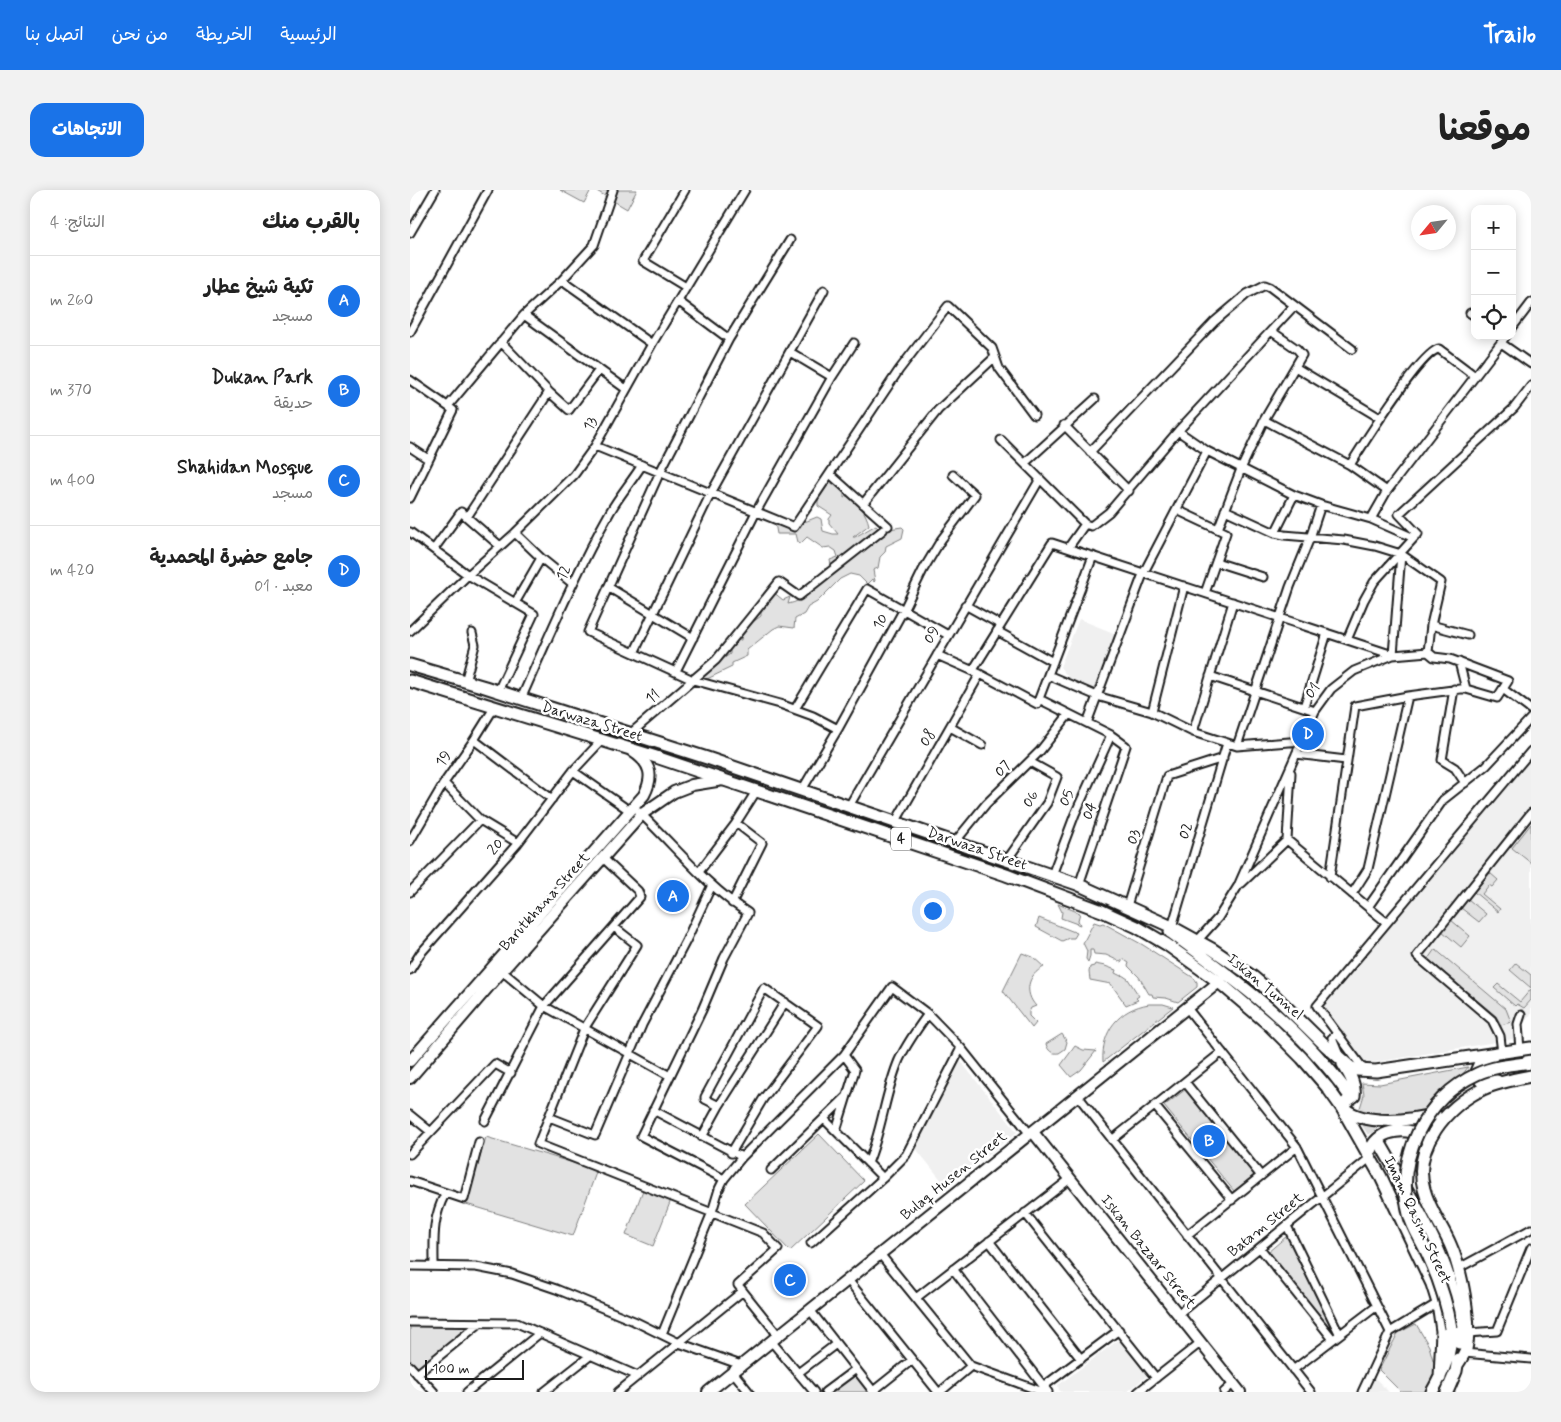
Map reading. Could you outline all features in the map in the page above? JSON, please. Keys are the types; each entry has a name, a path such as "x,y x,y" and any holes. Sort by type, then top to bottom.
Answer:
{"main road":[{"name":"Darwaza Street","path":"410,665 498,691 896,821 1079,885 1149,917"},
{"name":"Darwaza Street","path":"411,683 602,740 724,779 1033,884 1102,911 1152,936 1249,1006 1285,1040 1336,1099"},
{"path":"833,816 838,802"},
{"path":"1149,917 1198,940 1253,977 1332,1039 1353,1082 1354,1096 1349,1101 1343,1101 1326,1087"},
{"name":"Iskan Tunnel","path":"1149,917 1232,977 1270,1008 1320,1058 1348,1095"},
{"path":"1339,1056 1350,1067 1361,1071 1526,1049"},
{"path":"1503,1053 1483,1062 1476,1068 1475,1074 1479,1080 1484,1082 1514,1080"},
{"path":"1440,1378 1450,1351 1451,1328 1447,1306 1438,1280 1415,1230 1409,1212 1406,1181 1410,1153 1425,1119 1450,1090 1479,1073 1528,1062"},
{"path":"1336,1099 1353,1115 1380,1120 1422,1118 1443,1112 1460,1104 1483,1089 1531,1076"},
{"name":"Imam Qasim Street","path":"1336,1099 1371,1157 1422,1261 1438,1303 1442,1336 1440,1378 1432,1392"},
{"path":"1448,1392 1467,1332 1464,1300 1459,1268 1451,1246 1423,1189 1422,1173 1429,1142 1444,1119 1460,1104"},
{"path":"1371,1157 1371,1148 1374,1143 1383,1136 1395,1132 1420,1134 1429,1142"},
{"path":"1381,1146 1423,1220 1443,1264 1458,1315 1462,1352"}],"street":[{"path":"410,233 435,190"},
{"path":"410,332 488,190"},
{"path":"448,406 524,315 562,280 594,245 614,190"},
{"path":"685,190 643,261 686,287"},
{"name":"13","path":"410,631 574,475 595,446 652,344 745,190"},
{"path":"790,240 728,339 660,472 588,632 693,680 795,709 838,729"},
{"path":"562,280 652,344"},
{"path":"1090,452 1214,322 1247,294 1265,285 1352,349"},
{"path":"634,653 711,493 824,290"},
{"path":"678,301 728,339"},
{"path":"1516,323 1531,303"},
{"path":"595,446 794,527 899,370 948,306 992,348 999,368 1034,415"},
{"path":"1001,440 1085,524 1091,526 1103,518 1129,491 1178,431 1294,306"},
{"path":"524,315 626,390"},
{"path":"1218,529 1264,420 1302,355 1297,349 1271,331"},
{"path":"1371,519 1388,491 1502,340"},
{"path":"1505,340 1531,364"},
{"path":"501,342 569,410 599,370"},
{"path":"676,672 756,512 832,377 854,343"},
{"path":"1350,465 1380,418 1423,360 1434,350 1440,349 1475,376"},
{"path":"790,352 832,377"},
{"path":"830,474 863,504 938,410 995,357"},
{"path":"1295,367 1380,418"},
{"path":"410,380 453,410 410,498"},
{"path":"1418,534 1399,514 1514,408 1531,386"},
{"path":"467,517 549,392"},
{"path":"1025,463 1095,398"},
{"path":"1264,420 1350,465 1388,491"},
{"path":"1064,425 1129,491"},
{"path":"1178,431 1206,450 1294,495 1321,505 1371,519 1414,538 1374,582 1347,640"},
{"path":"410,446 428,459"},
{"path":"1087,723 1144,574 1206,450"},
{"name":"12","path":"521,699 573,584 611,511 642,465"},
{"name":"10","path":"802,790 904,609 923,570 941,540 975,495 953,475"},
{"name":"09","path":"849,806 1040,479"},
{"path":"1275,533 1294,495"},
{"name":"11","path":"630,734 716,660 779,582 799,596 885,528 863,504"},
{"path":"1237,746 1290,587 1321,505"},
{"path":"1177,510 1226,533 1205,593"},
{"path":"1225,510 1275,533 1360,542 1401,554 1441,582 1430,625 1428,652"},
{"path":"434,549 461,512 500,546"},
{"path":"1398,531 1408,523"},
{"path":"1085,524 1068,548 1393,655 1401,554"},
{"path":"410,532 468,575 534,614 498,691"},
{"path":"515,533 573,584"},
{"name":"08","path":"896,821 950,728 999,628 1052,543 1068,548"},
{"path":"937,655 976,672 1037,704 1093,556"},
{"path":"515,603 542,558"},
{"path":"1216,562 1264,577"},
{"path":"1152,712 1184,586"},
{"path":"608,587 693,638"},
{"path":"795,709 868,589 948,635"},
{"path":"1193,732 1233,602"},
{"path":"966,605 1053,662"},
{"path":"1430,625 1468,635"},
{"path":"465,682 476,645 472,633"},
{"path":"1304,707 1327,633"},
{"name":"01","path":"1198,940 1218,918 1238,886 1316,711 1327,693 1347,675 1393,655 1428,652 1434,656 1459,662 1508,681 1503,689"},
{"path":"1459,662 1466,689"},
{"path":"1048,675 1097,696 1152,712 1193,732 1227,744 1237,746 1302,741"},
{"path":"1210,676 1316,711"},
{"path":"1454,689 1442,760 1455,768 1465,783"},
{"path":"1330,877 1355,706 1454,689 1466,689 1497,698 1503,689 1531,710"},
{"path":"1352,894 1368,868 1408,696"},
{"path":"1039,699 1111,735"},
{"name":"19","path":"410,841 444,783 488,720 494,708"},
{"name":"07","path":"955,842 986,804 1030,762 1069,714"},
{"path":"1368,907 1443,800 1486,766 1531,718"},
{"path":"950,728 982,745"},
{"name":"04","path":"1079,885 1126,746 1111,735"},
{"name":"05","path":"1052,875 1075,814 1111,735"},
{"path":"474,740 552,799"},
{"name":"20","path":"410,970 420,954 518,843 573,772 602,740"},
{"name":"02","path":"1172,927 1227,744"},
{"name":"Barutkhana Street","path":"410,1061 644,795 651,777 644,761 627,748"},
{"path":"1361,1071 1332,1039 1317,1006 1531,751"},
{"path":"1296,754 1346,760"},
{"name":"03","path":"1132,909 1167,776 1223,758"},
{"name":"06","path":"1007,860 1047,803 1057,777 1030,762"},
{"path":"1238,886 1287,840 1291,767"},
{"path":"573,772 642,814 712,885 732,903 748,913 724,958 702,1010 642,1133 643,1138 724,1179"},
{"name":"Barutkhana Street","path":"410,1078 502,971 604,859 642,814 674,792 692,785 724,779"},
{"path":"444,783 480,820 518,843"},
{"path":"699,872 736,823 757,790"},
{"path":"1503,1053 1500,1036 1492,1020 1416,956 1531,813"},
{"path":"410,892 480,820"},
{"path":"732,903 762,842 736,823"},
{"path":"1287,840 1386,922"},
{"path":"485,1121 544,1006 640,897 640,894 604,859"},
{"path":"549,1117 595,1135 628,1054 686,941 712,885"},
{"path":"614,927 637,945 584,1029 538,1144 763,1232 778,1249 738,1285 798,1373 814,1392"},
{"path":"502,971 544,1006 670,1076"},
{"name":"Bulaq Husen Street","path":"708,1392 1218,982"},
{"path":"662,1334 724,1179 742,1157 844,1055 892,987 928,1014 961,1048 1031,1133"},
{"path":"719,1106 705,1097 764,988 818,1026 763,1099 731,1152"},
{"path":"702,1137 719,1106 784,1002"},
{"path":"1187,1008 1298,1148 1390,1332"},
{"path":"868,1164 877,1143 898,1062 907,1042 928,1014"},
{"path":"1521,1016 1518,1024 1526,1049"},
{"path":"811,1243 906,1155 961,1048"},
{"path":"1112,1140 1222,1052"},
{"path":"836,1131 855,1070 844,1055"},
{"path":"410,1154 495,1064 510,1073"},
{"path":"1186,1082 1261,1176"},
{"path":"1078,1096 1311,1392"},
{"path":"771,1170 846,1098"},
{"path":"1155,1106 1232,1200"},
{"path":"652,1110 742,1157"},
{"path":"410,1115 430,1132"},
{"path":"824,1119 883,1178"},
{"name":"Iskan Bazaar Street","path":"1031,1133 1070,1179 1236,1388"},
{"path":"410,1181 464,1199 479,1142"},
{"path":"1187,1235 1298,1148"},
{"name":"Batam Street","path":"1178,1314 1371,1157"},
{"path":"916,1298 1070,1179"},
{"path":"434,1266 435,1222 438,1207 445,1194"},
{"path":"1025,1213 1156,1378"},
{"path":"1287,1226 1339,1333"},
{"path":"1459,1268 1531,1228"},
{"path":"989,1242 1081,1359"},
{"path":"1260,1248 1332,1338"},
{"path":"1467,1332 1497,1331 1531,1248"},
{"path":"880,1254 972,1366 1045,1390"},
{"path":"410,1266 476,1267 495,1269 512,1274 556,1289 679,1343 741,1365"},
{"path":"953,1269 1045,1390"},
{"path":"848,1280 936,1391 972,1366"},
{"path":"618,1392 743,1291"},
{"path":"1362,1392 1390,1332 1438,1303"},
{"path":"1293,1370 1332,1338 1376,1306"},
{"path":"810,1310 872,1392 912,1360"},
{"path":"410,1322 517,1323 638,1376"},
{"path":"417,1374 480,1324"},
{"path":"1045,1390 1119,1330"},
{"path":"467,1392 540,1333"},
{"path":"1138,1392 1200,1342"},
{"path":"798,1373 836,1344"},
{"path":"1462,1352 1531,1359"},
{"path":"544,1392 590,1355"},
{"path":"410,1366 432,1391"},
{"path":"825,1392 856,1369"},
{"path":"732,1372 749,1392"},
{"path":"1224,1392 1236,1388"}],"shaded area":[{"path":"560,190 591,190 584,203"},
{"path":"595,190 637,190 627,209"},
{"path":"836,483 844,494 844,498 848,496 856,502 868,520 869,525 853,537 876,525 878,527 877,531 884,533 889,529 902,527 904,529 902,538 886,546 885,552 880,557 878,568 873,570 875,581 872,579 867,584 859,576 850,574 840,579 817,602 808,607 804,614 795,619 794,628 779,626 773,629 747,650 747,656 732,663 732,667 705,680 702,679 701,676 730,654 730,651 726,648 728,638 732,641 741,640 742,630 761,616 761,611 772,591 783,600 790,597 788,604 794,602 810,593 823,581 827,576 823,571 824,569 827,568 830,572 836,567 831,566 830,560 838,557 836,551 830,547 823,548 807,537 801,543 798,542 796,534 777,534 775,523 792,525 817,517 821,519 823,531 838,534 829,523 832,515 818,506 822,490 828,485"},
{"path":"1079,619 1116,634 1094,689 1069,678 1060,667"},
{"path":"1531,759 1531,824 1512,848 1531,863 1531,975 1517,963 1510,970 1531,989 1520,1002 1498,984 1494,988 1524,1008 1531,1000 1531,1014 1523,1024 1525,1037 1531,1036 1365,1064 1322,1008","holes":["1490,873 1489,885 1482,894 1498,911 1474,892"]},
{"path":"1531,824 1531,863 1512,848"},
{"path":"1490,873 1498,880 1492,887 1489,885 1482,894 1500,909 1498,912 1474,892"},
{"path":"1468,899 1486,914 1479,922 1461,908"},
{"path":"1058,904 1080,913 1078,920 1080,925 1061,918 1062,912"},
{"path":"1039,918 1077,933 1074,938 1062,941 1036,927"},
{"path":"1451,920 1470,936 1461,947 1442,931"},
{"path":"1094,922 1103,923 1143,945 1194,978 1197,982 1197,987 1178,1002 1166,998 1153,997 1152,994 1149,994 1139,977 1128,966 1129,963 1123,959 1121,962 1106,955 1094,954 1093,950 1090,950 1088,962 1086,959 1087,951 1083,943"},
{"path":"1435,949 1506,1009 1511,1022 1501,1025 1496,1016 1428,959"},
{"path":"1022,953 1033,957 1044,967 1038,970 1029,985 1030,996 1036,1006 1031,1008 1029,1012 1029,1016 1036,1023 1032,1028 1003,991"},
{"path":"1516,963 1531,975 1531,988 1510,970"},
{"path":"1095,964 1116,970 1115,973 1128,979 1139,996 1136,998 1138,1000 1126,1005 1111,984 1090,980 1090,967"},
{"path":"1498,984 1520,1002 1531,989 1531,1000 1524,1008 1517,1004 1515,1006 1494,988"},
{"path":"1149,1004 1163,1004 1173,1007 1103,1062 1105,1041 1114,1023 1129,1011"},
{"path":"1062,1034 1067,1042 1065,1049 1059,1053 1054,1053 1046,1044"},
{"path":"1075,1046 1083,1050 1096,1051 1081,1070 1071,1077 1061,1065"},
{"path":"958,1058 1017,1132 947,1187 913,1145"},
{"path":"1468,1067 1435,1104 1424,1111 1400,1116 1359,1111 1364,1095 1362,1083 1380,1084"},
{"path":"1186,1089 1254,1175 1234,1191 1164,1106"},
{"path":"819,1134 864,1181 790,1251 745,1204"},
{"path":"486,1137 597,1170 573,1236 466,1204"},
{"path":"643,1190 671,1200 653,1246 626,1235"},
{"path":"1287,1236 1334,1333 1268,1252"},
{"path":"1416,1324 1429,1346 1437,1367 1433,1381 1426,1392 1401,1392 1379,1370 1398,1333"},
{"path":"410,1325 464,1327 466,1330 418,1370 410,1361"},
{"path":"1121,1338 1149,1374 1127,1392 1062,1392 1059,1390 1058,1385"},
{"path":"855,1374 867,1390 865,1392 832,1392"},
{"path":"1374,1377 1389,1392 1367,1392"}],"tunnel":[{"path":"1349,1095 1381,1145"}],"place":[{"name":"جامع حضرة المحمدية","path":"1308,734"},
{"name":"تكية شيخ عطار","path":"673,896"},
{"name":"Dukan Park","path":"1209,1141"},
{"name":"Shahidan Mosque","path":"790,1280"}]}
